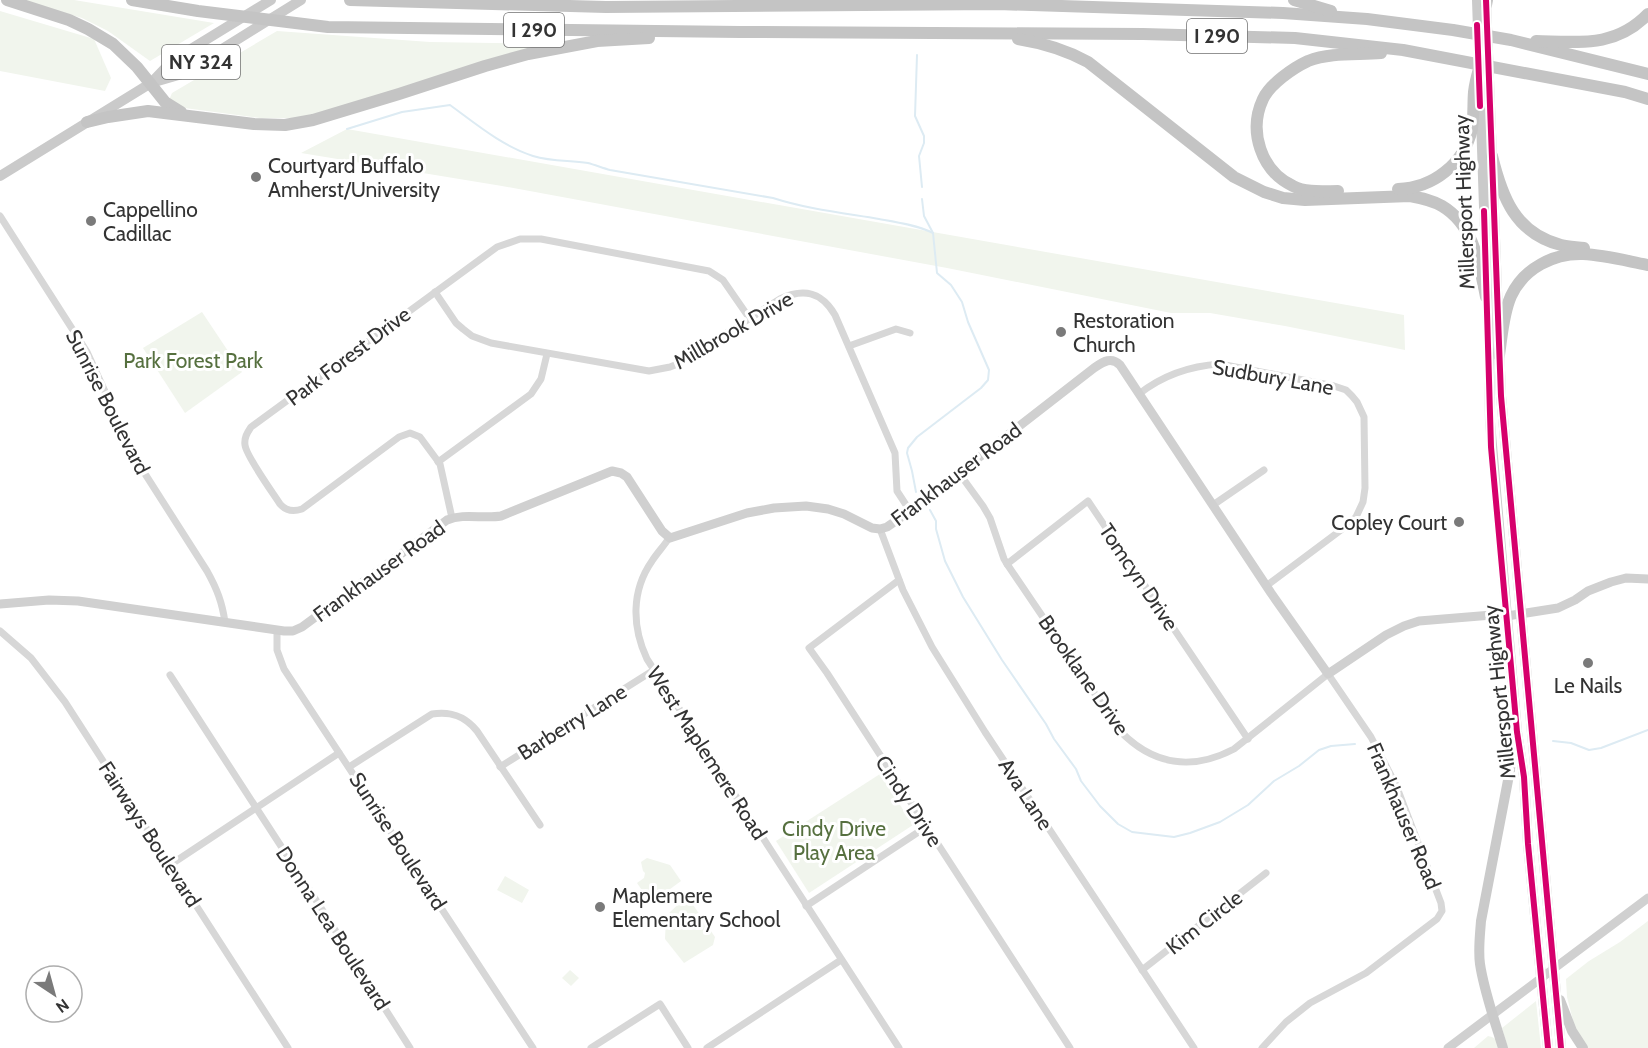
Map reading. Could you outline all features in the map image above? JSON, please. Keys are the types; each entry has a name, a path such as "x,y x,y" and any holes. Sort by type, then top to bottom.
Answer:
{"highway":[{"path":"7,0 48,12 88,29 113,44 151,83 169,106 187,115"},
{"name":"I 290","path":"132,0 198,11 328,27 740,33 979,32 1295,38 1403,50 1625,92 1648,99"},
{"name":"I 290","path":"350,0 606,7 998,4 1283,13 1367,19 1453,30 1510,40 1648,74"},
{"path":"998,4 1022,0"},
{"path":"1293,0 1367,19"},
{"path":"1510,40 1584,43 1601,40 1626,32 1648,15"},
{"path":"979,32 1034,41 1073,54 1088,62 1234,177 1264,192 1283,198 1305,200 1410,196 1441,205 1456,217 1471,237 1486,297"},
{"path":"87,122 139,111 254,124 285,125 313,120 485,66 555,48 597,41 740,33"},
{"path":"1403,50 1319,58 1307,62 1278,79 1263,98 1257,120 1257,140 1270,169 1294,187 1305,190 1410,189 1426,184 1454,164 1464,148 1471,131 1474,92 1479,69"},
{"path":"1625,92 1648,105"},
{"path":"1492,156 1505,200 1521,223 1531,230 1560,245 1648,258"},
{"path":"1499,355 1506,312 1511,297 1517,285 1536,266 1569,254 1585,254 1648,265"}],"main road":[{"name":"NY 324","path":"0,176 151,83 173,60 271,0"},
{"name":"NY 324","path":"151,83 182,74 301,0"},
{"name":"Millersport Highway","path":"1484,1 1479,69 1491,439 1548,1048"},
{"name":"Millersport Highway","path":"1484,1 1501,396 1561,1048"},
{"path":"1503,1048 1480,963 1479,944 1481,921 1510,770 1516,709"},
{"path":"1556,989 1572,1031 1583,1048"}],"street":[{"name":"Sunrise Boulevard","path":"0,216 87,352 122,437 215,585 221,599 225,622"},
{"name":"Park Forest Drive","path":"452,518 438,462 420,437 415,434 404,434 302,509 292,511 280,504 246,451 244,445 247,432 497,247 520,239 541,239 709,271 723,279 750,319"},
{"name":"Millbrook Drive","path":"435,292 456,323 472,336 491,343 649,371 680,363 790,294 805,292 813,294 831,307 849,346 895,453 897,490 910,511"},
{"path":"849,346 896,329 910,333"},
{"path":"438,462 531,394 541,380 547,354"},
{"name":"Frankhauser Road","path":"0,603 78,601 291,631 302,627 442,522 452,518 501,516 612,471 627,477 669,538 747,513 790,507 834,510 872,528 880,529 887,527 910,511 1104,361 1112,360 1118,363 1266,586 1371,737 1396,785 1441,903 1442,911 1437,919 1366,973 1302,1008 1262,1048"},
{"name":"Sudbury Lane","path":"1139,394 1164,377 1179,371 1220,364 1334,386 1346,390 1357,402 1364,417 1365,493 1360,510 1349,524 1266,586"},
{"path":"1213,505 1264,470"},
{"name":"Brooklane Drive","path":"959,473 990,518 1007,564 1120,731 1138,747 1154,756 1172,761 1197,762 1221,756 1248,739 1328,674"},
{"name":"Tomcyn Drive","path":"1007,564 1088,501 1248,739"},
{"name":"Ava Lane","path":"880,529 899,580 922,629 950,677 1194,1048"},
{"name":"West Maplemere Road","path":"669,538 645,573 637,594 635,608 638,634 647,659 898,1048"},
{"path":"1328,674 1373,642 1419,621 1492,615 1507,616 1558,608 1588,591 1616,580 1648,579"},
{"name":"Cindy Drive","path":"899,580 809,648 1070,1048"},
{"name":"Sunrise Boulevard","path":"277,630 277,650 284,669 533,1048"},
{"name":"Fairways Boulevard","path":"0,631 21,648 53,685 288,1048"},
{"name":"Barberry Lane","path":"349,766 432,714 445,712 461,717 474,727 500,767 654,670"},
{"name":"Donna Lea Boulevard","path":"170,675 410,1048"},
{"path":"171,865 339,753"},
{"path":"500,767 540,825"},
{"path":"806,906 926,828"},
{"name":"Kim Circle","path":"1142,970 1266,873"},
{"path":"1448,1048 1648,898"},
{"path":"707,1048 841,960"},
{"path":"591,1048 660,1004 688,1048"}],"green space":[{"path":"21,0 74,0 214,23 150,61 108,31 82,18"},
{"path":"0,11 94,39 111,78 105,91 0,71"},
{"path":"277,31 430,42 550,44 301,118 260,118 177,107 169,100 172,93"},
{"path":"347,129 1404,315 1405,350 1210,313 1171,313 947,268 502,186 301,153"},
{"name":"Park Forest Park","path":"202,312 242,372 185,413 143,348"},
{"name":"Cindy Drive Play Area","path":"880,774 913,825 809,893 776,841"},
{"path":"647,858 670,865 681,881 651,903 637,883 644,878 645,873 641,862"},
{"path":"505,876 529,890 522,903 497,890"},
{"path":"687,896 715,937 713,945 684,963 665,939 666,916"},
{"path":"1648,921 1648,1048 1588,1048 1575,1028 1567,997 1566,979"},
{"path":"570,970 579,978 571,986 562,978"},
{"path":"1536,1001 1541,1048 1508,1048 1502,1028"},
{"path":"1488,1036 1497,1040 1499,1048 1474,1048"}],"waterway":[{"path":"917,55 915,116 924,136 919,156 922,187"},
{"path":"347,129 402,112 450,105 500,140 533,156 588,163 610,170 773,198 812,208 906,224 933,233"},
{"path":"916,492 907,453 908,448 917,437 981,388 988,380 989,370 968,322 962,302 951,285 937,273 933,233 924,216 922,199"},
{"path":"930,510 936,521 945,561 963,597 1002,660 1076,769 1081,781 1100,806 1118,824 1132,832 1174,837 1220,822 1248,805 1274,781 1299,766 1319,750 1331,746 1355,744"},
{"path":"1553,741 1571,743 1589,750 1601,748 1648,730"}],"cycle path":[{"path":"1486,0 1501,396 1561,1048"},
{"path":"1477,25 1480,106"},
{"path":"1484,211 1491,447 1548,1048"}],"place":[{"name":"Courtyard Buffalo Amherst/University","path":"256,177"},
{"name":"Cappellino Cadillac","path":"91,221"},
{"name":"Restoration Church","path":"1061,332"},
{"name":"Copley Court","path":"1459,522"},
{"name":"Le Nails","path":"1588,663"},
{"name":"Maplemere Elementary School","path":"600,907"}]}
